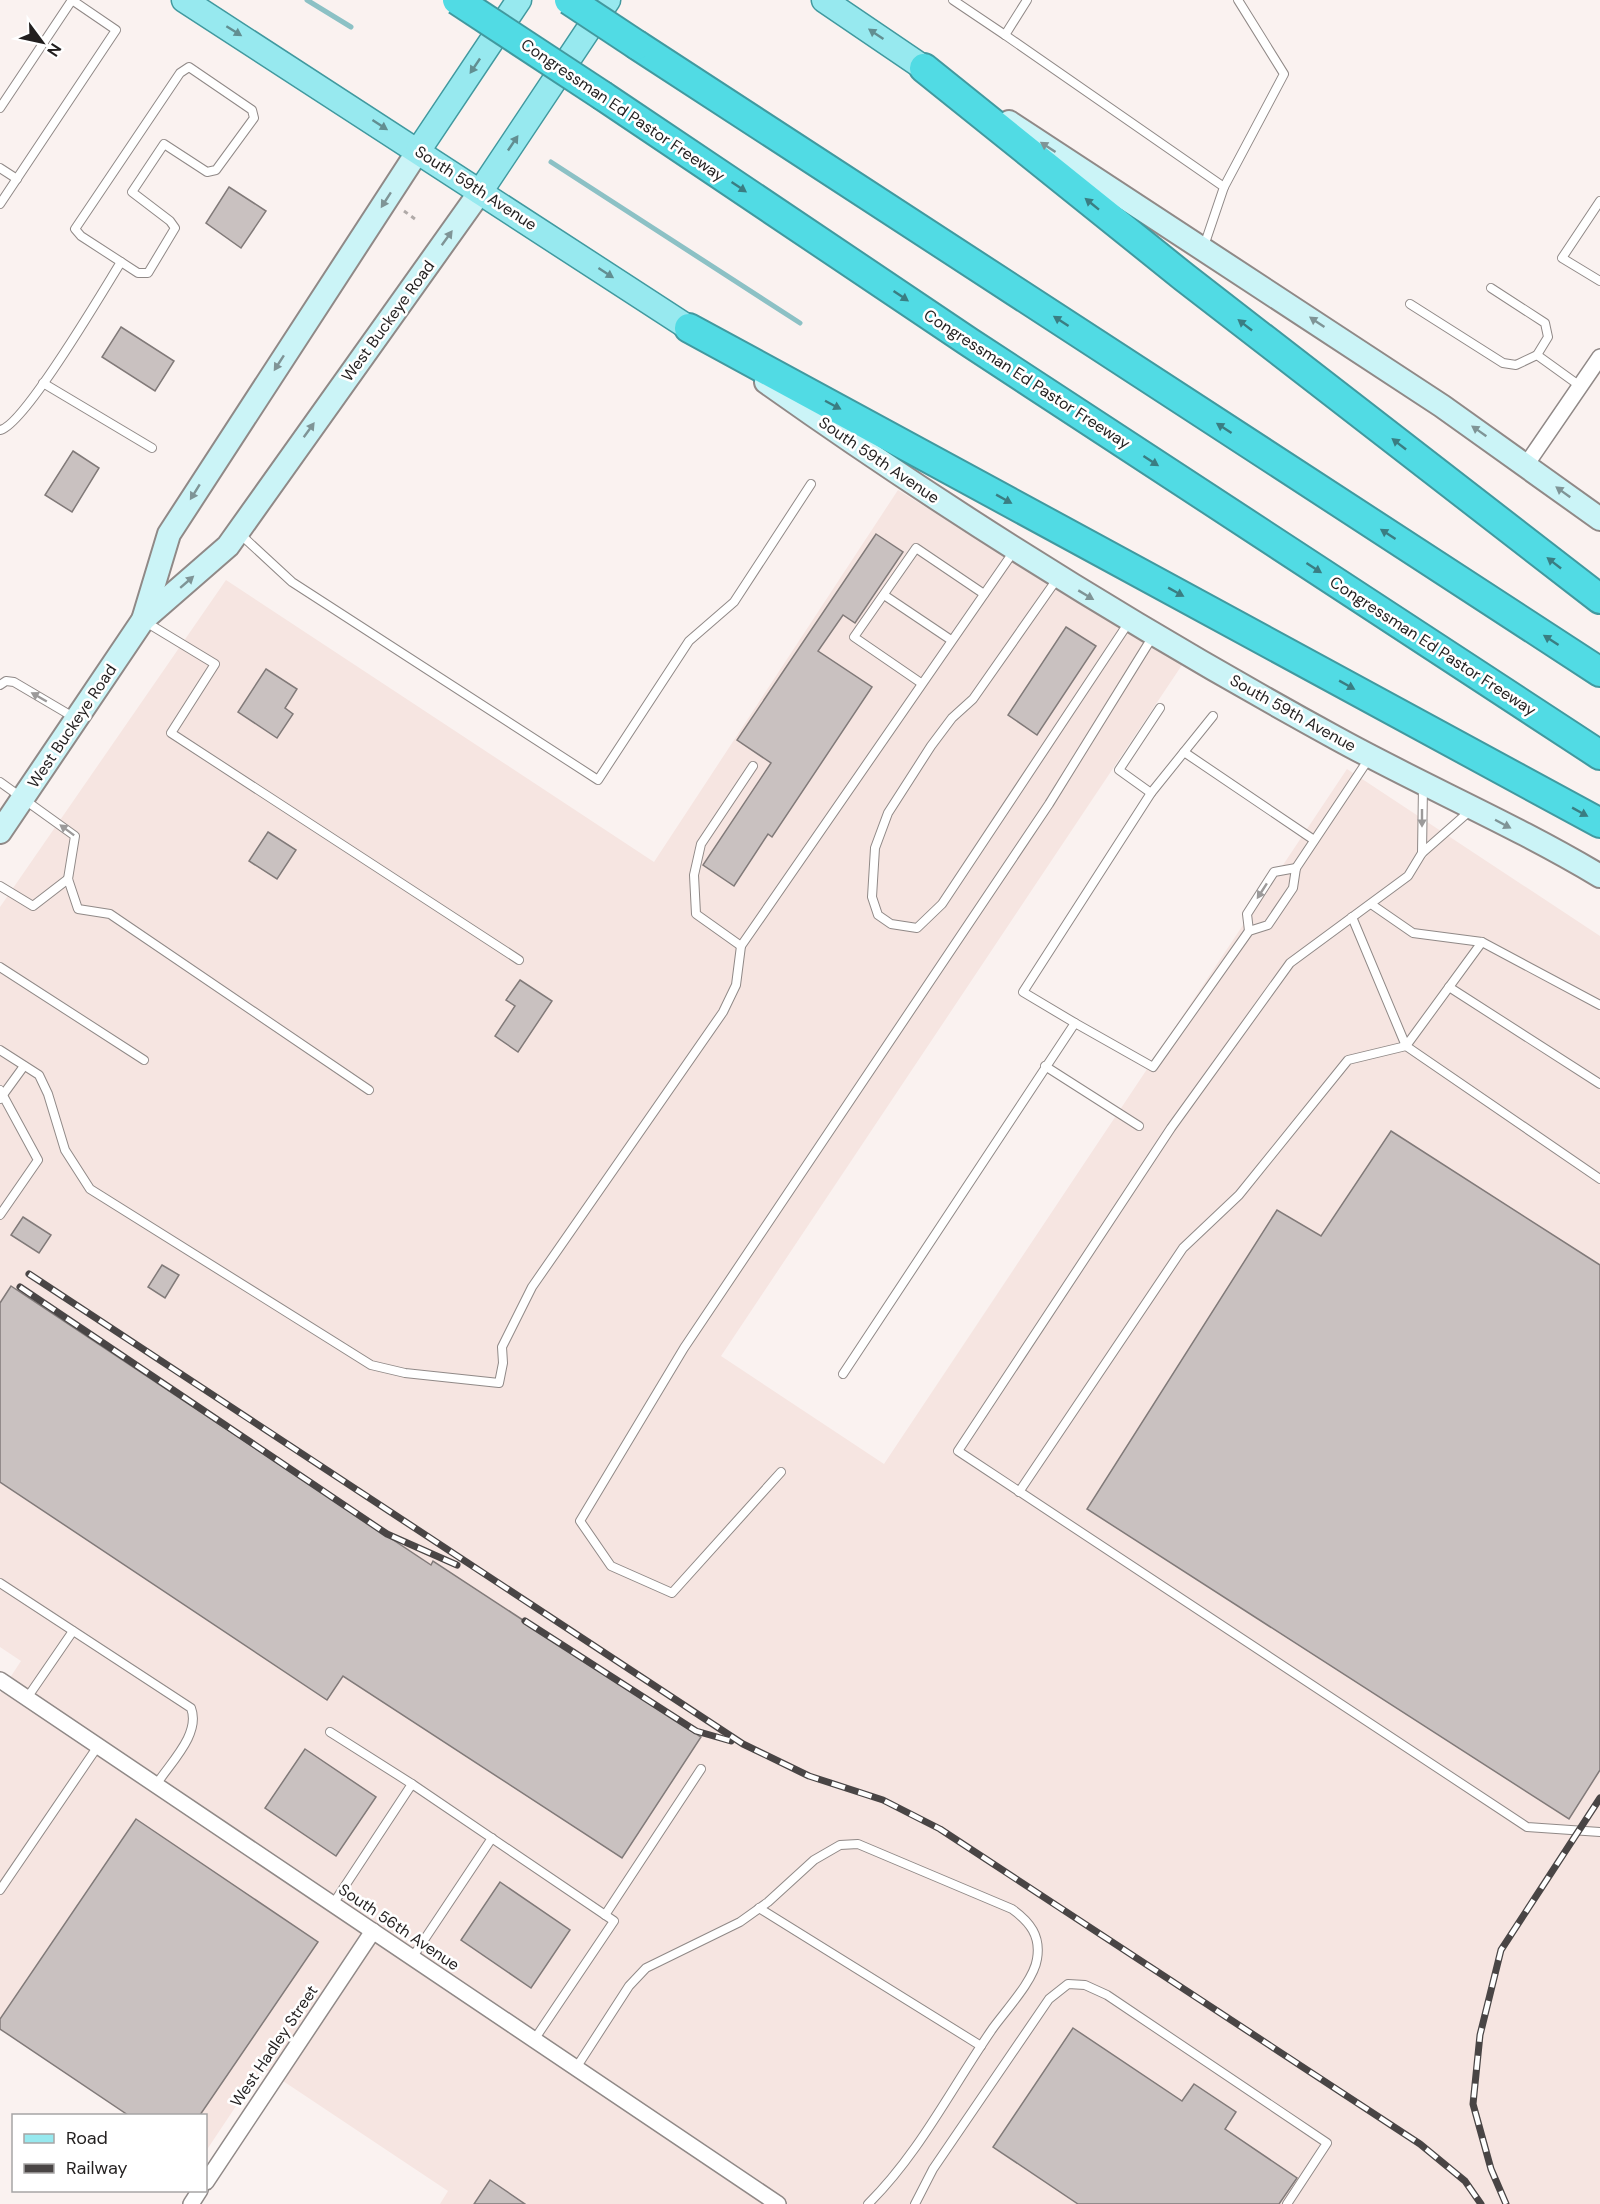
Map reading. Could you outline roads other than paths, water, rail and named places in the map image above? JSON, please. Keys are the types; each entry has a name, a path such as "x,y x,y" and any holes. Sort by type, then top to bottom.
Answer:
{"highway":[{"name":"Congressman Ed Pastor Freeway","path":"457,0 969,342 1600,755"},
{"path":"569,0 1600,672"},
{"path":"924,68 1184,278 1600,599"},
{"path":"689,328 1600,823"}],"main road":[{"name":"South 59th Avenue","path":"184,0 689,328 825,423 1058,578 1129,621 1371,756 1600,876"},
{"name":"West Buckeye Road","path":"143,621 169,534 519,0"},
{"name":"West Buckeye Road","path":"0,832 143,621 228,546 480,192 608,0"},
{"path":"824,0 924,68 1442,406 1600,519"}],"street":[{"path":"1526,465 1600,357"},
{"name":"South 56th Avenue","path":"0,1680 778,2204"},
{"name":"West Hadley Street","path":"207,2180 373,1931"}],"lane":[{"path":"0,108 72,0 116,30 0,204"},
{"path":"953,0 1224,187"},
{"path":"1005,35 1027,0"},
{"path":"1203,248 1224,187 1284,74 1238,0"},
{"path":"189,67 252,110 254,118 216,170 207,172 164,144 132,192 170,221 175,228 148,273 138,273 121,262 81,236 75,229 180,72 189,67"},
{"path":"0,168 17,179"},
{"path":"1600,201 1562,258 1600,282"},
{"path":"0,430 16,418 43,383 121,262"},
{"path":"1410,304 1503,363 1516,365 1537,355 1548,337 1545,322 1491,288"},
{"path":"1537,355 1580,386"},
{"path":"43,383 152,448"},
{"path":"238,532 292,582 598,780 689,641 734,602 812,484"},
{"path":"921,683 854,637 916,549 984,594"},
{"path":"0,1050 39,1075 48,1094 65,1150 90,1189 371,1365 405,1373 499,1383 503,1363 502,1347 532,1287 723,1012 736,985 741,946 1015,550"},
{"path":"1058,578 973,699 952,718 931,746 888,813 875,848 872,897 878,915 891,924 917,928 942,904 1129,621"},
{"path":"884,595 951,640"},
{"path":"143,621 215,664 171,733 519,960"},
{"path":"781,1472 672,1593 611,1566 580,1521 684,1348 1049,804 1154,635"},
{"path":"0,685 6,681 14,682 76,719"},
{"path":"1151,793 1119,770 1160,708"},
{"path":"1214,716 1151,793 1023,992 1153,1067 1249,931 1268,925 1293,888 1296,868 1371,756"},
{"path":"1184,752 1314,840"},
{"path":"741,946 696,914 694,874 701,843 753,766"},
{"path":"0,782 75,836 68,879 78,909 110,914 369,1090"},
{"path":"1422,853 1423,782"},
{"path":"1473,808 1422,853 1408,876 1290,963 1172,1128 958,1451 1527,1827 1600,1832"},
{"path":"1249,931 1246,914 1274,872 1296,868"},
{"path":"0,886 33,906 68,879"},
{"path":"1371,904 1413,933 1482,942 1600,1005"},
{"path":"1352,917 1406,1046 1600,1179"},
{"path":"1019,1492 1182,1248 1239,1195 1348,1060 1406,1046 1482,942"},
{"path":"0,967 144,1060"},
{"path":"1449,987 1600,1084"},
{"path":"843,1374 1075,1023"},
{"path":"0,1215 38,1160 1,1094 24,1066"},
{"path":"1045,1066 1139,1126"},
{"path":"0,1583 191,1708 195,1718 193,1729 156,1785"},
{"path":"27,1698 73,1631"},
{"path":"330,1732 412,1784 614,1921 534,2040"},
{"path":"0,1890 98,1746"},
{"path":"605,1915 701,1769"},
{"path":"333,1904 412,1784"},
{"path":"412,1958 492,1838"},
{"path":"576,2068 629,1986 646,1968 740,1922 814,1860 840,1845 858,1844 1012,1909 1028,1921 1038,1941 1037,1961 1020,1990 893,2177 868,2204"},
{"path":"759,1908 981,2046"},
{"path":"915,2204 933,2169 1048,1999 1068,1984 1085,1985 1107,1995 1327,2143 1287,2204"}],"waterway":[{"path":"307,0 351,27"},
{"path":"551,162 800,323"}],"railway":[{"path":"29,1274 743,1744 809,1776 883,1800 940,1829 1420,2144 1465,2181 1481,2204"},
{"path":"20,1287 387,1534 457,1565"},
{"path":"525,1621 696,1731 731,1741"},
{"path":"1506,2204 1491,2169 1473,2104 1480,2035 1501,1950 1600,1798"}]}
